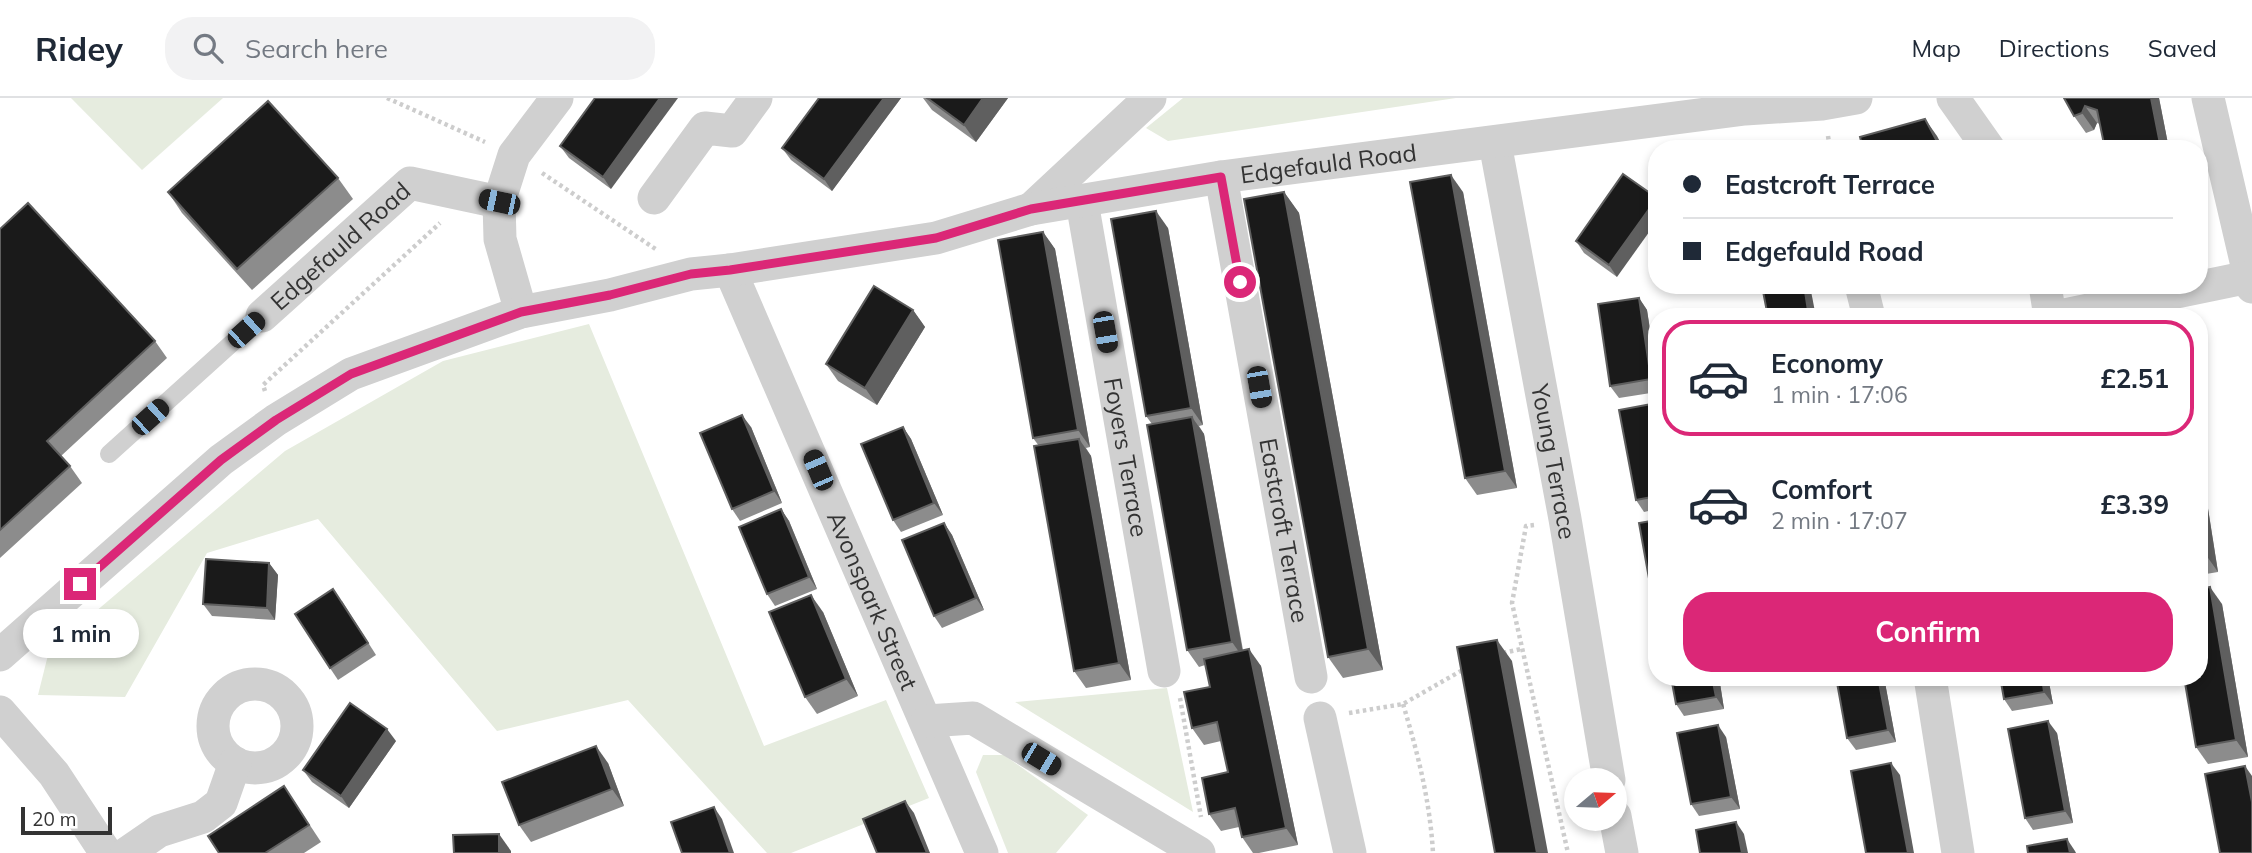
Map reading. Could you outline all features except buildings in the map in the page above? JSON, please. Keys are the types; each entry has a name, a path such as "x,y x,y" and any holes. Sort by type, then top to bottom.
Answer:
{"street":[{"path":"521,312 500,239 484,199 557,98"},
{"path":"654,198 705,128 732,131 756,98"},
{"path":"1031,209 1150,98"},
{"name":"Edgefauld Road","path":"0,655 221,460 276,420 351,374 521,312 610,295 691,274 936,238 1031,209 1221,177 1495,143 1745,104 1822,104 1856,98"},
{"path":"1953,98 1983,140"},
{"path":"2208,98 2251,282 2208,290"},
{"name":"Young Terrace","path":"1495,143 1565,519 1607,768"},
{"name":"Eastcroft Terrace","path":"1221,177 1311,677"},
{"name":"Edgefauld Road","path":"262,316 410,183 484,199"},
{"name":"Foyers Terrace","path":"1082,202 1164,671"},
{"name":"Avonspark Street","path":"730,270 982,853"},
{"path":"2104,308 2183,294"},
{"path":"1931,686 1958,853"},
{"path":"0,712 54,774 106,853"},
{"path":"927,721 973,718 1199,853"},
{"path":"1320,718 1350,853"},
{"path":"127,853 159,831 203,817 221,803 235,764"},
{"path":"1618,831 1622,853"}],"lane":[{"name":"Edgefauld Road","path":"109,454 262,316"}],"path":[{"path":"387,98 514,155 691,274"},
{"path":"276,420 263,385 484,199"},
{"path":"1565,519 1526,526 1512,603 1567,853"},
{"path":"1497,654 1521,649"},
{"path":"1320,718 1404,704 1473,663"},
{"path":"1164,671 1177,677 1201,818"},
{"path":"1404,704 1421,765 1431,817 1433,853"}],"shaded area":[{"path":"71,98 223,98 142,170"},
{"path":"1183,98 1456,98 1168,141 1146,128"},
{"path":"589,324 764,746 886,700 929,798 791,853 767,853 628,700 497,731 318,519 207,553 125,697 38,695 49,651 285,451 443,361"},
{"path":"1167,688 1193,812 1015,702"},
{"path":"983,755 1004,755 1088,815 1056,853 1008,853 976,772"}],"route":[{"path":"80,584 221,460 276,420 351,374 521,312 610,295 691,274 936,238 1031,209 1221,177 1240,282"}]}
